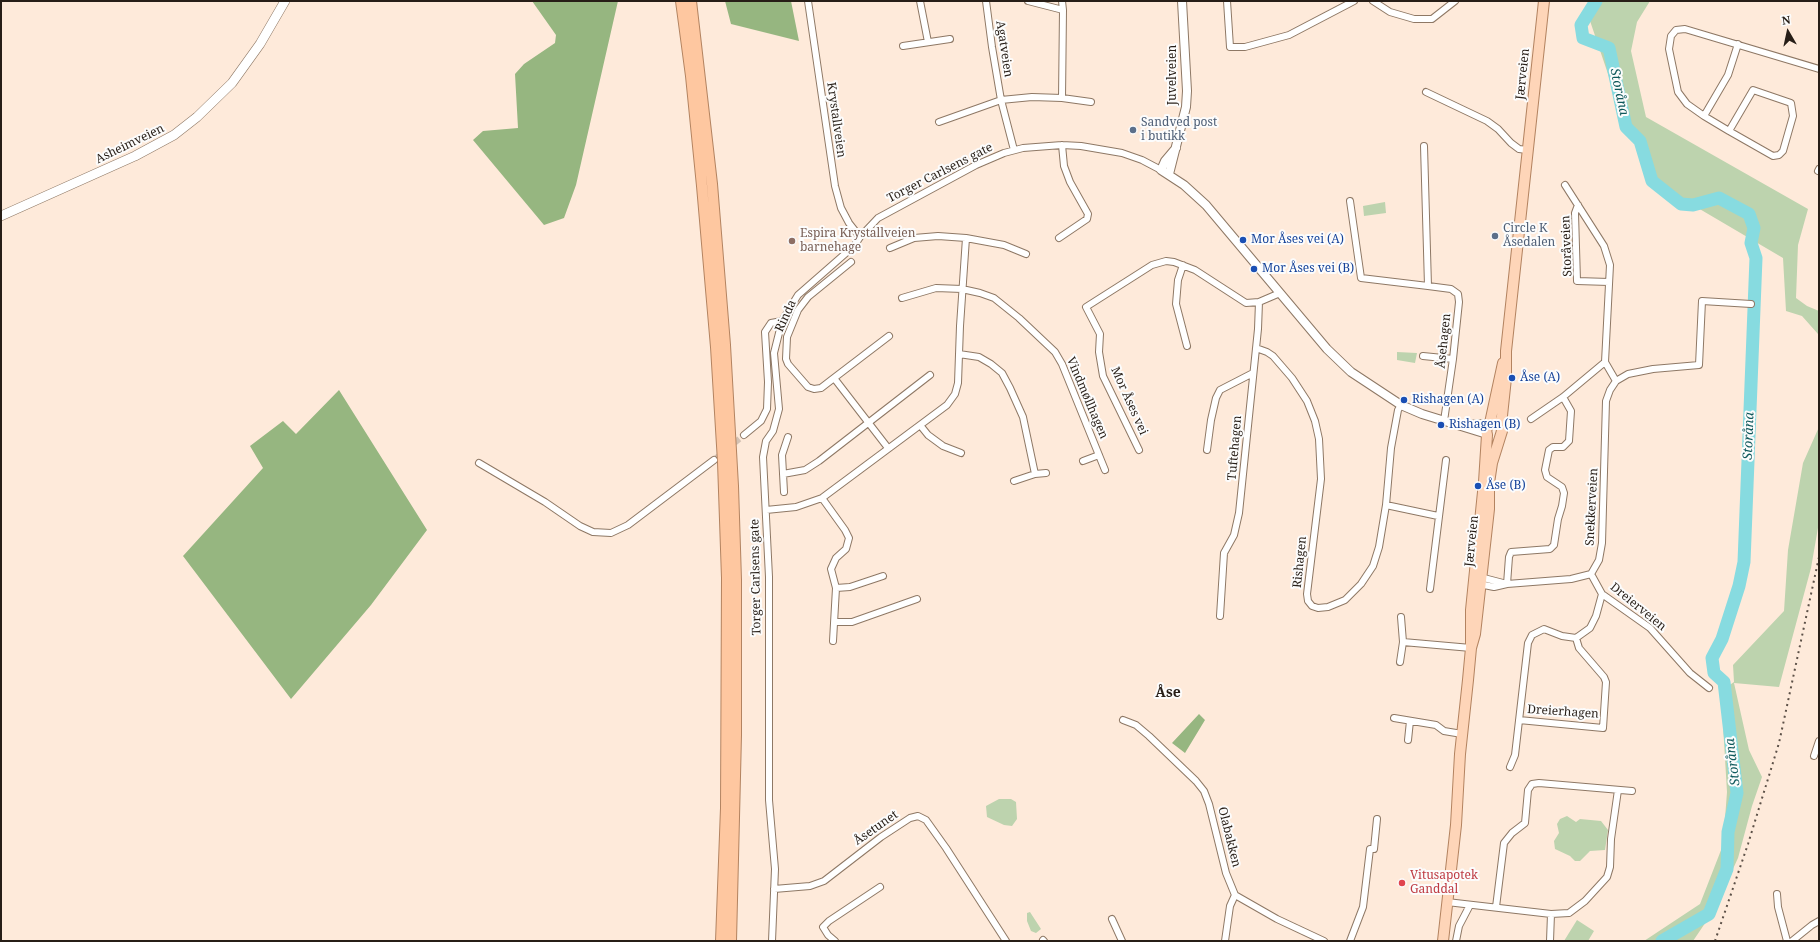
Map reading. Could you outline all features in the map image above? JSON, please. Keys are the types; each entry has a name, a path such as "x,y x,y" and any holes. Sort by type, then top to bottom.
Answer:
{"highway":[{"path":"681,1 691,76 702,186 716,347 723,462 727,578 726,769 721,941"},
{"path":"691,1 712,184 725,345 733,486 736,580 736,735 730,941"}],"main road":[{"name":"Asheimveien","path":"1,216 135,156 174,135 202,113 232,83 260,44 285,1"},
{"name":"Jærveien","path":"1501,425 1506,378 1506,352 1544,1"},
{"name":"Jærveien","path":"1489,424 1506,352"},
{"path":"1495,422 1501,425 1502,431 1500,437 1493,439 1487,435 1486,430 1489,424 1495,422"},
{"name":"Jærveien","path":"1479,580 1487,435"},
{"name":"Jærveien","path":"1443,941 1459,787 1460,754 1471,648 1470,634 1489,509 1492,463 1500,437"},
{"name":"Jærveien","path":"1438,941 1454,787 1460,754"}],"street":[{"name":"Krystallveien","path":"808,1 835,186 841,208 849,223 860,237"},
{"path":"920,1 928,42"},
{"name":"Agatveien","path":"986,1 1001,100 1014,150"},
{"path":"1028,1 1063,10"},
{"path":"1062,1 1062,98"},
{"name":"Juvelveien","path":"1169,174 1186,107 1187,91 1182,1"},
{"path":"1227,1 1230,47 1245,47 1290,35 1354,1"},
{"path":"1373,1 1390,12 1414,20 1432,19 1455,1"},
{"path":"1729,131 1753,90 1791,103 1793,116 1783,151 1779,155 1773,156 1729,131 1704,116 1687,104 1678,92 1669,49 1671,36 1676,30 1685,29 1819,69"},
{"path":"903,46 950,39"},
{"path":"1704,116 1728,75 1738,44"},
{"path":"1426,92 1487,121 1498,129 1519,150 1527,150"},
{"path":"939,122 1001,100 1032,97 1062,98 1091,102"},
{"name":"Torger Carlsens gate","path":"772,941 774,849 768,800 769,577 763,457 766,441 773,431 779,409 774,353 782,321 798,295 854,246 860,237 878,218 976,165 1014,150 1062,145 1088,146 1116,152 1142,160 1169,174 1184,185 1206,205 1327,349 1346,368 1370,386 1401,405 1487,435"},
{"path":"1059,238 1087,219 1088,214 1070,182 1064,166 1062,145"},
{"path":"1424,146 1428,286"},
{"name":"Juvelveien","path":"1161,170 1165,161 1176,148"},
{"path":"1565,185 1604,246 1610,265 1604,362 1616,381 1628,374 1699,366 1702,301 1751,304"},
{"name":"Åsehagen","path":"1350,201 1362,278 1451,288 1458,294 1459,302 1453,359 1444,421"},
{"name":"Storåveien","path":"1578,205 1575,213 1577,282 1609,282"},
{"path":"890,248 914,238 938,236 966,238 1004,245 1026,254"},
{"path":"766,510 796,507 822,498 947,405 955,394 958,383 966,238"},
{"name":"Mor Åses vei","path":"1138,450 1104,376 1100,352 1100,334 1086,306 1156,263 1166,261 1183,265 1195,270 1246,303 1259,302"},
{"name":"Rinda","path":"851,262 808,297 798,310 787,338 786,352 788,364 808,387 814,389 821,388 889,336"},
{"path":"1183,265 1178,280 1176,304 1187,346"},
{"name":"Vindmøllhagen","path":"902,298 936,288 962,289 994,298 1019,318 1055,352 1062,364 1105,470"},
{"path":"1259,302 1280,293"},
{"name":"Tuftehagen","path":"1220,616 1224,553 1234,535 1239,513 1256,348 1259,302"},
{"path":"744,435 761,421 766,409 768,382 766,332 771,323 782,321"},
{"name":"Rishagen","path":"1256,348 1273,356 1292,378 1307,402 1315,421 1319,439 1321,479 1307,594 1308,601 1312,606 1318,608 1345,600 1361,584 1373,566 1379,547 1386,505 1391,448 1398,410 1401,405"},
{"path":"959,354 979,357 1002,374 1023,418 1035,474"},
{"path":"1423,356 1453,359"},
{"path":"1531,419 1563,397 1604,362"},
{"path":"1207,450 1211,420 1216,398 1220,390 1253,373"},
{"path":"783,474 805,470 819,461 930,375"},
{"path":"834,378 888,448"},
{"name":"Snekkerveien","path":"1591,574 1599,560 1602,543 1606,401 1610,390 1616,381"},
{"path":"1507,584 1508,562 1511,552 1550,549 1554,545 1564,493 1561,485 1547,477 1545,470 1549,450 1553,447 1563,447 1567,445 1569,441 1571,411 1563,397"},
{"name":"Torger Carlsens gate","path":"1460,425 1489,424"},
{"path":"920,425 928,435 943,446 960,453"},
{"path":"784,492 782,455 788,437"},
{"path":"1083,461 1099,455"},
{"path":"479,462 545,502 580,526 593,532 611,532 628,525 714,460"},
{"path":"1430,589 1446,460"},
{"path":"1014,481 1035,474 1046,473"},
{"path":"822,498 849,538 846,549 836,558 831,566 831,573 836,588 833,641"},
{"path":"1386,505 1438,516"},
{"path":"1479,580 1494,587 1507,584 1571,579 1591,574"},
{"name":"Dreierveien","path":"1591,574 1602,594 1650,628 1690,673 1708,688"},
{"path":"836,588 850,587 883,576"},
{"path":"1576,638 1590,628 1596,616 1602,594"},
{"path":"834,622 852,622 917,599"},
{"path":"1400,662 1402,642 1401,617"},
{"name":"Dreierhagen","path":"1510,766 1515,756 1519,720 1528,643 1532,635 1544,629 1562,636 1576,638 1579,648 1604,677 1606,682 1603,728 1519,720"},
{"path":"1402,642 1471,648"},
{"path":"1394,718 1436,725 1444,731 1462,734"},
{"name":"Olabakken","path":"1123,720 1136,725 1196,781 1204,791 1209,804 1226,873 1235,895"},
{"path":"1408,740 1410,721"},
{"path":"1814,756 1819,741"},
{"path":"1496,907 1504,843 1512,833 1525,823 1528,790 1532,784 1539,783 1632,791"},
{"path":"1447,902 1551,914 1569,913 1585,901 1607,877 1610,867 1611,839 1618,790"},
{"name":"Åsetunet","path":"774,889 810,886 824,881 881,837 910,818 918,816 926,820 942,842 1006,941"},
{"path":"1350,941 1363,907 1370,849 1374,849 1378,820"},
{"path":"835,941 828,935 823,927 829,921 880,888"},
{"path":"1777,894 1778,907 1787,941"},
{"path":"1225,941 1230,906 1235,895 1324,941"},
{"path":"1456,941 1459,926 1470,905"},
{"path":"1550,941 1551,914"},
{"path":"1112,919 1122,941"},
{"path":"1792,941 1819,921"}],"green space":[{"path":"532,1 618,1 576,185 564,218 544,225 473,140 483,131 518,128 515,74 524,64 555,43 556,35"},
{"path":"725,1 791,1 799,41 731,24"},
{"path":"1594,1 1650,1 1637,22 1631,51 1646,117 1808,209 1798,245 1796,298 1807,306 1819,311 1819,339 1818,334 1802,316 1786,311 1783,258 1652,181 1644,157 1626,127 1587,12"},
{"path":"1385,202 1386,213 1364,216 1363,206"},
{"path":"1397,352 1417,353 1415,363 1397,360"},
{"path":"339,390 427,530 371,605 291,699 183,556 263,468 250,446 283,421 296,434"},
{"path":"1819,427 1819,522 1811,568 1779,687 1734,683 1749,750 1762,777 1752,806 1738,858 1714,910 1693,941 1644,941 1700,904 1723,845 1727,792 1721,691 1734,682 1733,665 1784,611 1788,550 1803,463"},
{"path":"1199,714 1205,720 1185,753 1172,743"},
{"path":"999,799 1011,799 1016,802 1017,819 1012,826 1004,825 987,817 986,806"},
{"path":"1567,816 1576,822 1580,819 1601,821 1608,830 1605,850 1590,851 1580,861 1575,861 1570,856 1555,849 1554,841 1559,833 1557,824 1560,819"},
{"path":"1030,912 1041,929 1036,933 1031,931 1027,921 1027,913"},
{"path":"1577,920 1594,931 1588,941 1564,941"}],"waterway":[{"name":"Storåna","path":"1596,1 1581,25 1583,38 1609,48 1626,127 1640,141 1652,181 1681,204 1693,205 1719,198 1749,214 1754,228 1751,243 1756,258 1744,562 1739,586 1722,639 1712,658 1714,673 1724,682 1737,793 1728,832 1727,869 1709,914 1662,941"}],"tunnel":[{"path":"714,460 744,435"}],"railway":[{"path":"1715,941 1748,844 1779,743 1819,557"}],"place":[{"name":"Sandved post i butikk","path":"1133,130"},
{"name":"Circle K Åsedalen","path":"1495,236"},
{"name":"Mor Åses vei (A)","path":"1243,240"},
{"name":"Espira Krystallveien barnehage","path":"792,241"},
{"name":"Mor Åses vei (B)","path":"1254,269"},
{"name":"Åse (A)","path":"1512,378"},
{"name":"Rishagen (A)","path":"1404,400"},
{"name":"Rishagen (B)","path":"1441,425"},
{"name":"Åse (B)","path":"1478,486"},
{"name":"Vitusapotek Ganddal","path":"1402,883"}],"district":[{"name":"Åse","path":"1168,693"}]}
